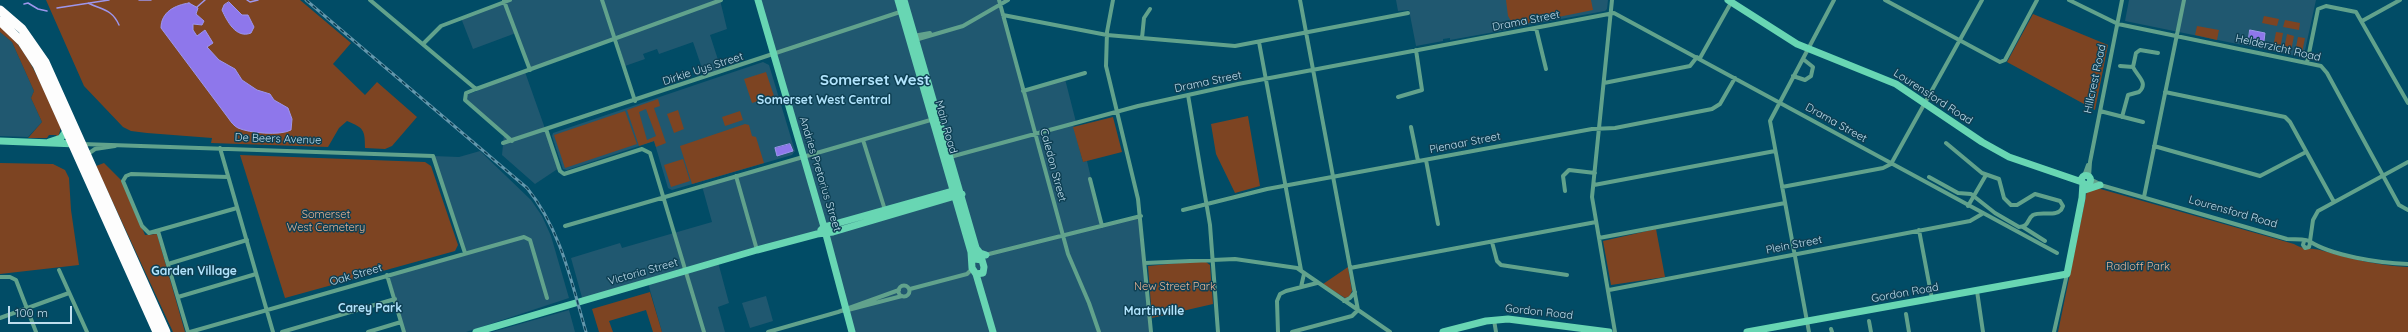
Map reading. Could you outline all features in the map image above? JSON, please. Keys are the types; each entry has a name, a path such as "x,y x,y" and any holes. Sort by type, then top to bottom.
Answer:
{"highway":[{"path":"0,10 22,29 37,50 157,332"},
{"path":"0,20 16,35 31,55 66,130 86,156 166,332"}],"street":[{"path":"423,44 441,26 510,0"},
{"path":"602,0 616,38 635,101"},
{"path":"512,141 465,100 466,93 721,0"},
{"name":"Andries Pretorius Street","path":"758,0 799,147 808,170 825,230 852,332"},
{"name":"Main Road","path":"898,0 904,10 957,192 979,260"},
{"name":"Main Road","path":"904,0 904,10"},
{"path":"913,39 963,26 999,2 1008,0"},
{"path":"1113,0 1108,35 1106,66 1118,112 1141,216 1151,332"},
{"path":"1300,0 1358,310"},
{"path":"1612,0 1592,203 1609,290 1615,332"},
{"path":"1809,332 1770,121 1834,0"},
{"path":"1885,0 2002,62 2005,60 2038,0"},
{"path":"1782,187 1883,168 1891,164 1982,0"},
{"name":"Helderzicht Road","path":"2069,0 2118,24 2307,63 2324,68 2400,206 2408,210"},
{"name":"Hillcrest Road","path":"2054,332 2122,0"},
{"path":"2144,197 2184,0"},
{"path":"2362,21 2400,0"},
{"path":"371,1 476,89"},
{"path":"504,1 530,70"},
{"path":"1604,83 1690,66 1698,58 1730,1"},
{"name":"Lourensford Road","path":"1730,1 1786,37 1808,49 1882,77 1926,103 1982,142 2009,157 2086,180"},
{"name":"Caledon Street","path":"999,2 1063,236 1098,332"},
{"path":"2307,63 2316,15 2320,8 2326,6 2352,11 2359,15 2408,104"},
{"path":"1142,38 1144,18 1150,8"},
{"name":"Dirkie Uys Street","path":"503,144 774,55 904,10"},
{"path":"1003,15 1108,35 1232,46 1408,13"},
{"name":"Drama Street","path":"950,157 1188,95 1611,13 1618,14 1982,214 2057,253"},
{"path":"1536,28 1546,69"},
{"path":"1259,42 1303,272 1301,287"},
{"path":"1398,97 1422,90 1416,50"},
{"path":"2133,68 2138,51 2158,53"},
{"path":"1793,76 1804,80 1811,76 1813,67 1803,59"},
{"path":"2120,66 2133,68 2142,81 2143,86 2139,92 2128,95 2122,116"},
{"path":"1023,91 1085,73"},
{"name":"Pienaar Street","path":"1183,210 1208,206 1286,186 1599,128 1615,128 1715,108 1720,104 1735,78"},
{"path":"2165,92 2280,115 2290,122 2334,202"},
{"path":"1188,95 1208,206 1218,332"},
{"path":"2100,110 2143,122"},
{"path":"564,226 936,118"},
{"name":"Main Road","path":"936,118 950,157 957,192 979,260"},
{"path":"1023,137 1031,130 1032,123"},
{"path":"1411,127 1418,161"},
{"name":"De Beers Avenue","path":"43,143 61,138 66,130"},
{"path":"546,130 560,171 564,174 640,149 647,150 650,153 704,332"},
{"path":"863,140 885,210"},
{"name":"De Beers Avenue","path":"0,141 123,144 432,156 465,253"},
{"path":"1946,143 1986,175 2000,180 2004,198 2010,205 2018,205 2035,194 2061,203 2060,212 2042,213 2033,216 2023,227"},
{"name":"De Beers Avenue","path":"86,156 93,150 123,144"},
{"path":"2154,146 2260,176 2306,152"},
{"path":"792,161 798,154 799,147"},
{"path":"220,148 273,332"},
{"path":"1594,185 1775,151"},
{"path":"808,170 809,161 818,153"},
{"path":"1426,160 1438,224"},
{"path":"2307,243 2318,211 2408,162"},
{"name":"Hillcrest Road","path":"2086,180 2089,163"},
{"path":"1564,191 1564,176 1569,170 1595,173"},
{"path":"228,177 131,174 126,176 123,182 145,230 149,233 237,208"},
{"name":"Lourensford Road","path":"2065,174 2287,239 2372,260 2408,264"},
{"path":"1968,206 1986,175"},
{"path":"736,176 757,250"},
{"path":"1929,177 1956,192 1968,193 1974,196 1998,215 2023,227 2045,241"},
{"path":"1090,179 1102,226"},
{"path":"2086,180 2102,186"},
{"name":"Victoria Street","path":"476,332 817,234 885,210 957,192"},
{"name":"Victoria Street","path":"825,230 957,192"},
{"path":"1599,238 1785,203"},
{"name":"Plein Street","path":"1609,290 1970,221 1982,214"},
{"path":"993,332 981,292 977,272 979,260 989,254 1141,216"},
{"path":"1350,268 1596,222"},
{"path":"1919,230 1932,299"},
{"path":"158,231 189,332"},
{"name":"Oak Street","path":"189,332 465,253 527,237 530,240 547,298"},
{"path":"168,264 247,240"},
{"path":"1492,242 1497,261 1501,266 1567,275"},
{"path":"974,244 980,252 989,254"},
{"path":"977,272 979,260"},
{"path":"1145,262 1246,260 1303,272 1390,332"},
{"path":"59,270 87,332"},
{"path":"768,332 838,312 908,295 910,290 977,272"},
{"path":"178,297 256,274"},
{"name":"Gordon Road","path":"1747,332 2067,274"},
{"path":"388,275 404,332"},
{"path":"0,277 12,277 17,282 36,332"},
{"path":"1278,332 1278,298 1283,292 1317,283"},
{"path":"846,310 899,290 904,285 910,290"},
{"path":"899,290 902,296"},
{"path":"1976,291 1983,332"},
{"path":"1344,301 1350,298 1355,292"},
{"path":"0,318 69,293"},
{"path":"282,332 395,299"},
{"path":"1292,332 1352,316 1358,310"},
{"path":"1906,314 1909,332"},
{"name":"Gordon Road","path":"1447,332 1494,320 1522,319 1609,332"},
{"path":"1494,320 1496,332"},
{"path":"1869,321 1871,332"},
{"path":"368,332 401,322"}],"shaded area":[{"path":"510,0 720,0 727,29 710,35 722,72 705,77 693,42 659,54 657,49 643,54 645,59 625,66 617,38 530,70 516,33 473,49 461,18"},
{"path":"758,0 1008,0 1000,5 1023,90 1065,79 1076,122 1073,124 1083,162 1087,161 1102,225 1141,216 1151,332 852,332 826,231 718,262 729,303 718,307 725,332 662,332 648,283 583,301 571,258 620,243 622,248 712,222 702,186 804,158"},
{"path":"1396,0 1608,0 1607,9 1605,11 1511,28 1509,20 1505,21 1506,30 1450,40 1450,38 1443,39 1443,41 1416,46 1409,10 1398,11"},
{"path":"2129,0 2316,0 2304,55 2301,57 2125,21"},
{"path":"229,2 242,15 248,15 254,27 251,33 241,33 229,24 222,10 224,5"},
{"path":"189,3 198,8 196,14 204,21 202,25 193,24 193,30 197,36 205,30 213,43 207,47 219,60 235,69 242,80 257,90 270,94 274,100 288,108 292,119 291,130 280,133 257,132 243,130 232,123 161,28 163,18 170,10"},
{"path":"2250,30 2265,33 2264,41 2249,38"},
{"path":"0,32 12,42 34,91 31,98 42,122 28,137 0,136"},
{"path":"763,62 769,65 795,151 792,155 672,190 668,188 654,141 567,170 563,169 552,136 553,133"},
{"path":"525,72 559,168 535,184 502,155 504,134 466,102 464,96"},
{"path":"790,144 793,151 777,156 775,148"},
{"path":"480,151 531,200 542,216 551,236 569,298 466,332 400,332 404,331 389,275 465,253 433,156 459,157"},
{"path":"766,296 773,321 750,328 742,303"},
{"path":"569,310 575,332 492,332"}],"green space":[{"path":"46,0 300,0 351,43 333,64 365,95 377,82 417,117 392,146 385,149 365,148 365,137 362,130 347,121 339,128 328,147 211,143 212,138 131,131 123,127 84,86"},
{"path":"1506,0 1591,0 1593,10 1514,26 1508,16"},
{"path":"2033,14 2108,45 2095,110 2007,62"},
{"path":"2264,16 2279,19 2277,26 2262,23"},
{"path":"2285,20 2300,23 2299,30 2283,27"},
{"path":"0,26 11,36 29,60 36,73 61,127 58,138 56,135 49,135 47,138 28,138 42,122 31,98 34,91 12,42 0,32"},
{"path":"2197,26 2219,30 2217,40 2195,35"},
{"path":"2276,32 2283,33 2280,49 2273,47"},
{"path":"2287,34 2294,36 2291,51 2284,49"},
{"path":"2298,37 2305,38 2302,53 2295,52"},
{"path":"766,72 774,96 752,103 744,79"},
{"path":"658,99 660,106 654,108 666,143 656,147 654,141 639,146 627,110","holes":["646,109 656,136 647,140 639,112"]},
{"path":"678,110 684,129 674,133 667,114"},
{"path":"625,111 637,144 565,168 554,135"},
{"path":"740,111 743,120 725,126 722,117"},
{"path":"1248,116 1260,186 1235,193 1216,154 1211,124"},
{"path":"1113,117 1122,152 1083,162 1073,127"},
{"path":"745,124 749,125 752,136 756,137 764,163 692,184 680,146"},
{"name":"Somerset West Cemetery","path":"240,155 425,162 431,166 458,245 455,251 285,298"},
{"path":"683,159 690,181 671,187 664,165"},
{"path":"0,163 53,164 65,170 69,178 71,210 79,265 0,274"},
{"path":"104,163 122,181 145,235 157,234 185,332 173,332 96,166"},
{"name":"Radloff Park","path":"2097,188 2305,248 2316,249 2353,259 2408,267 2408,332 2058,332 2087,191"},
{"path":"1656,229 1665,277 1611,285 1603,241"},
{"name":"New Street Park","path":"1206,262 1210,265 1213,304 1152,318 1148,266"},
{"path":"1348,267 1352,291 1349,297 1345,298 1323,284"},
{"path":"650,292 662,332 653,332 646,310 609,321 613,332 599,332 592,309"}],"waterway":[{"path":"57,8 109,0"},
{"path":"139,0 151,0"},
{"path":"197,7 205,0"},
{"path":"247,0 250,2 258,0"},
{"path":"24,4 28,3 38,9 47,11"},
{"path":"88,3 110,13 119,25"}],"railway":[{"path":"306,0 527,188 539,204 557,239 570,275 586,332"}],"district":[{"name":"Somerset West","path":"875,80"},
{"name":"Somerset West Central","path":"824,100"},
{"name":"Garden Village","path":"194,271"},
{"name":"Carey Park","path":"370,308"},
{"name":"Martinville","path":"1154,311"}]}
